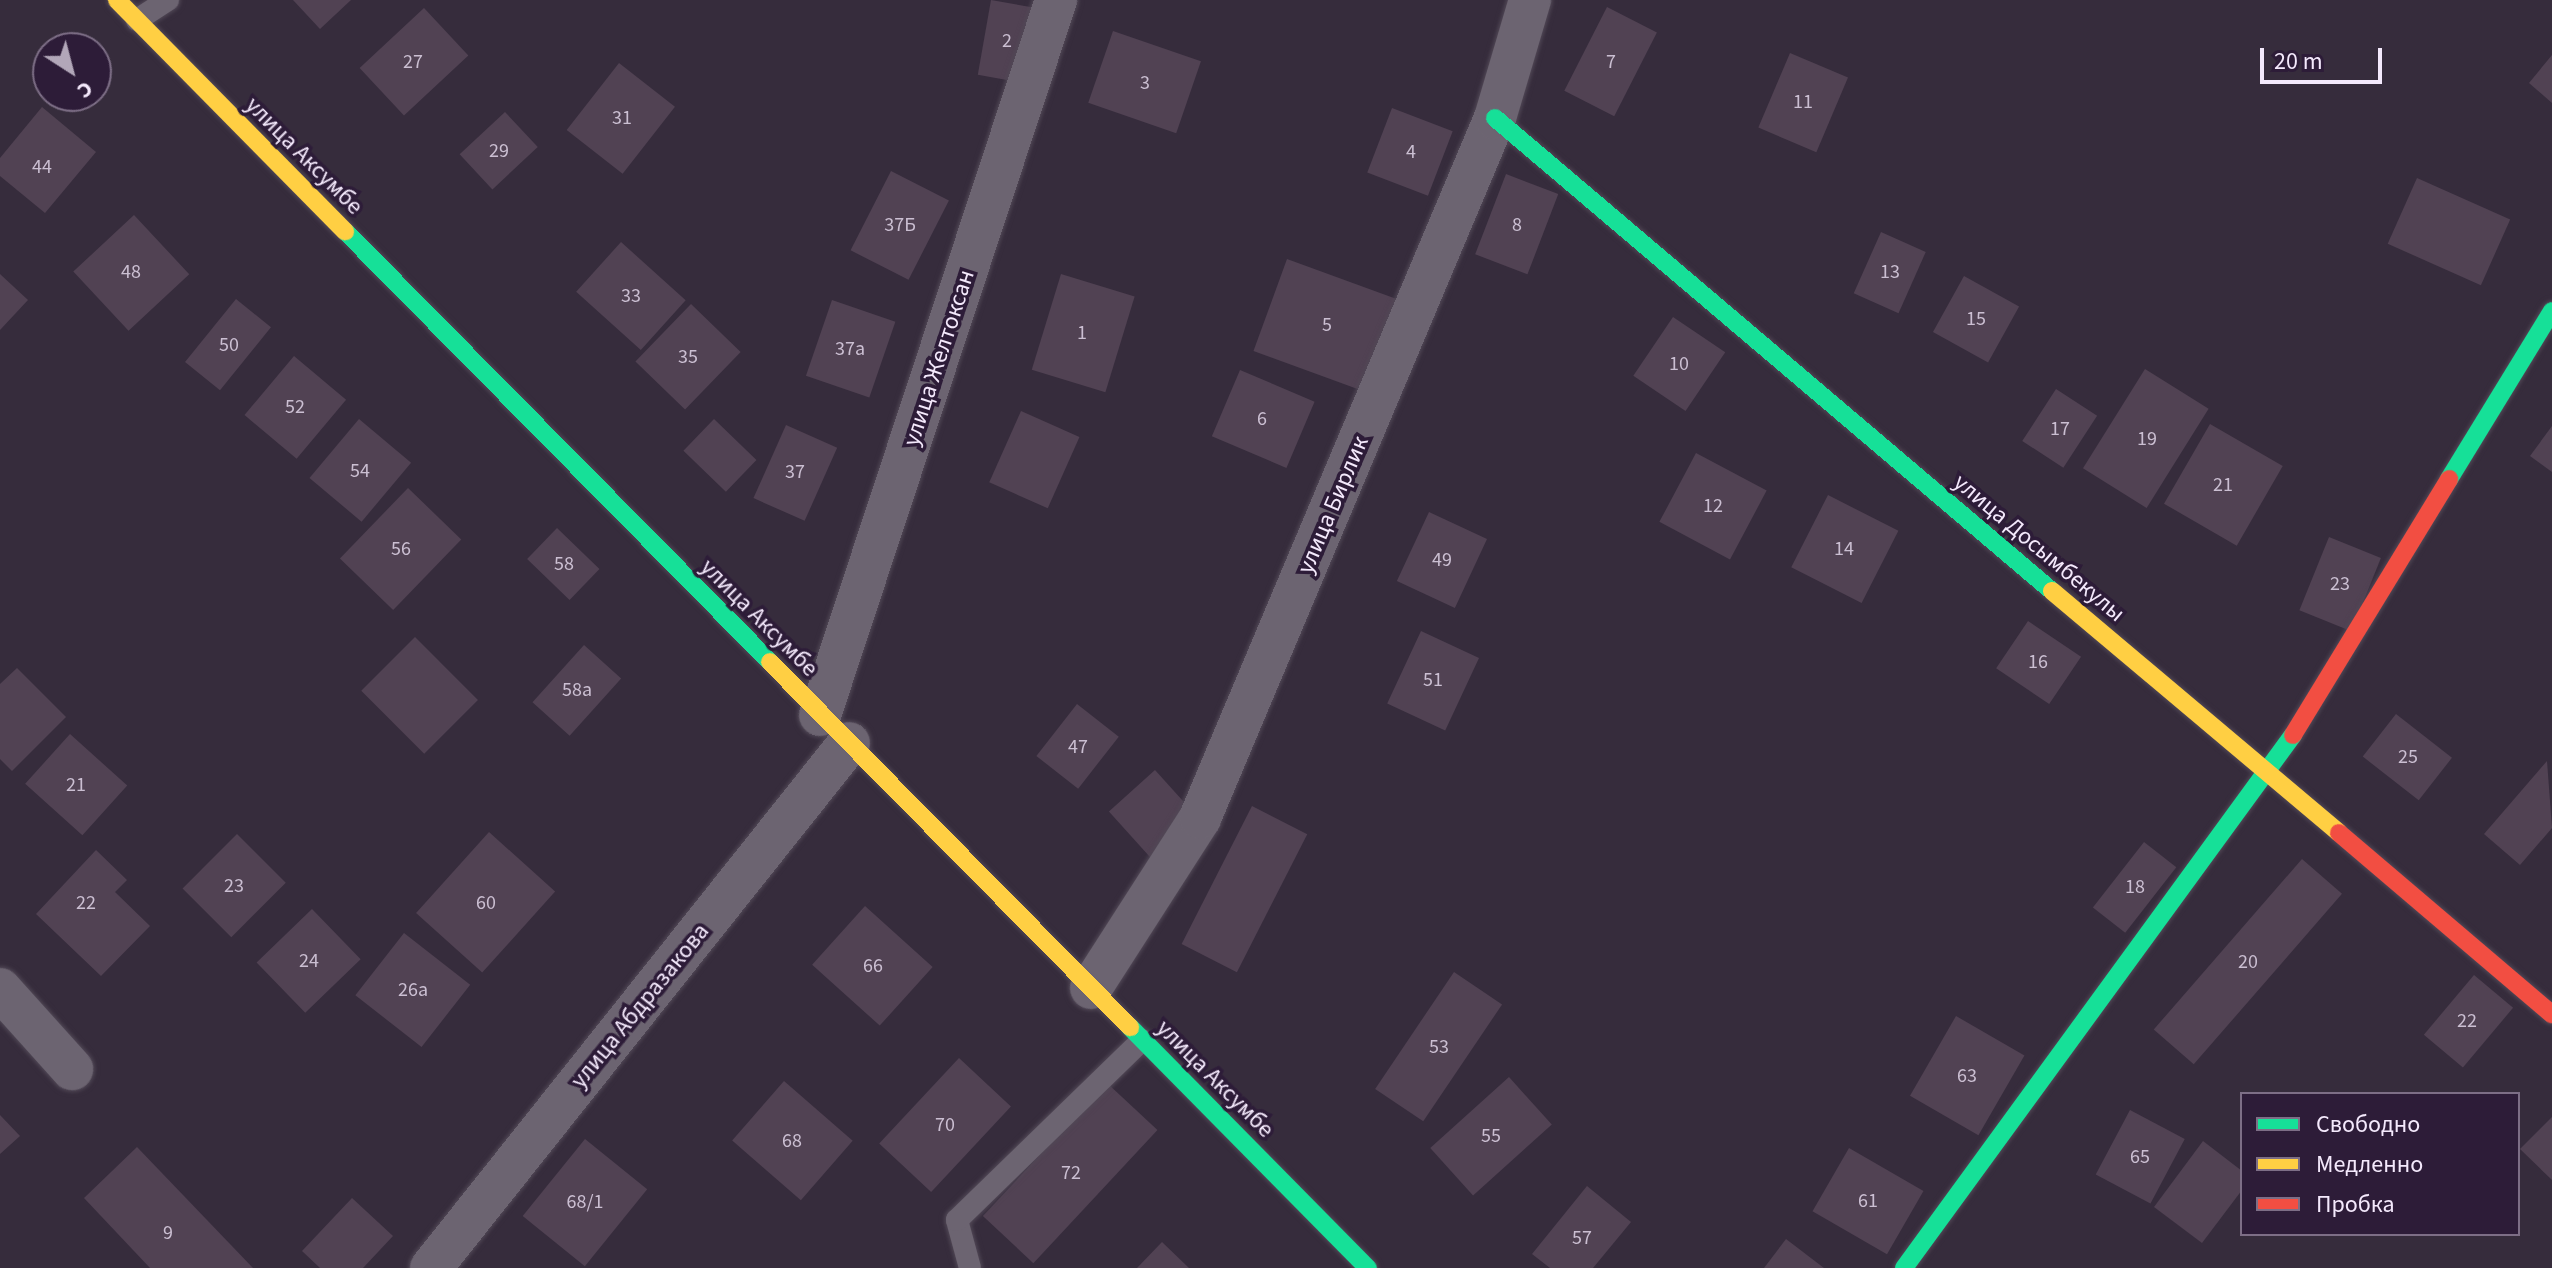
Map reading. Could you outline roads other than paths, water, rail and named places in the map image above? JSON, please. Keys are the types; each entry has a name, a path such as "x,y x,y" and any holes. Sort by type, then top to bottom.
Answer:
{"street":[{"name":"улица Аксумбе","path":"117,0 1368,1268"},
{"name":"улица Желтоксан","path":"835,729 1056,0"},
{"name":"улица Бирлик","path":"1091,988 1200,818 1495,118 1530,0"},
{"name":"улица Досымбекулы","path":"1495,118 2552,1014"},
{"path":"1904,1268 2269,774 2552,311"},
{"name":"улица Абдразакова","path":"431,1268 835,729"},
{"path":"1,993 72,1069"}],"lane":[{"path":"137,20 168,0"},
{"path":"970,1268 957,1220 1142,1040"}]}
